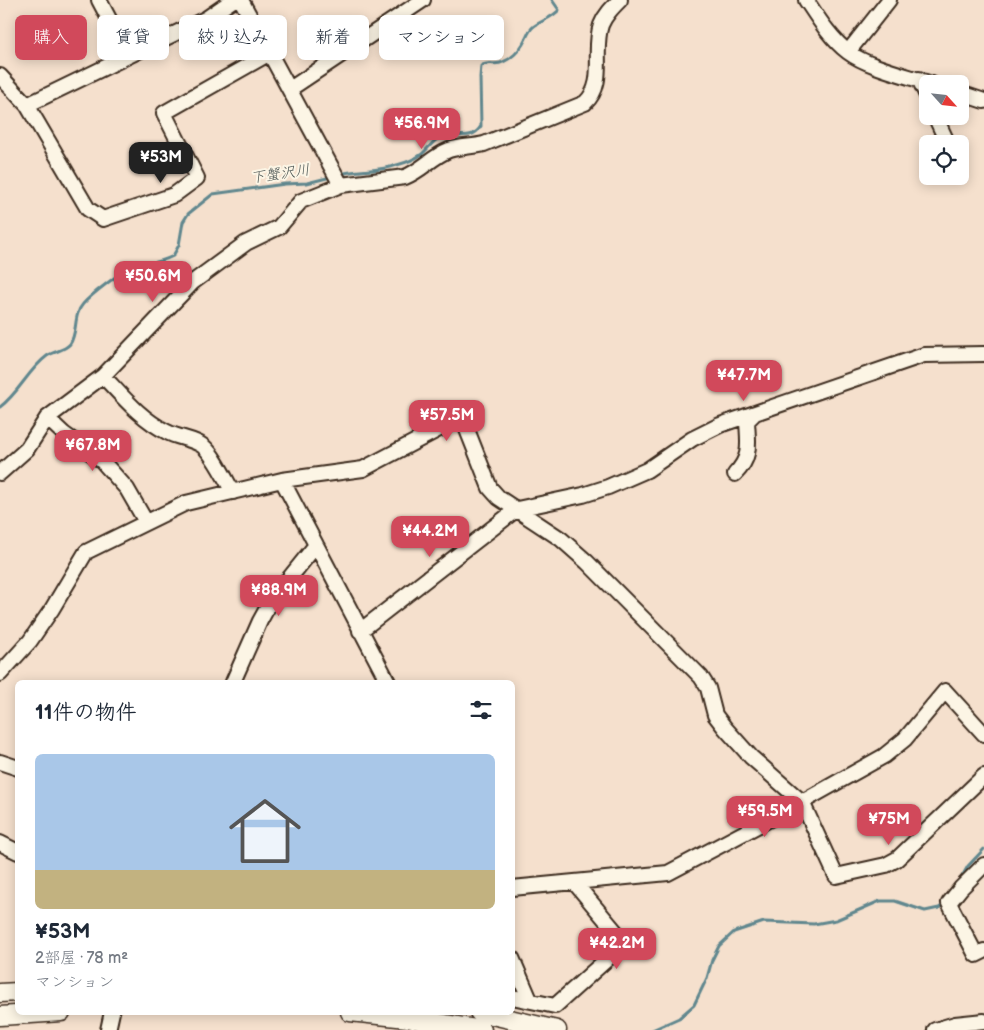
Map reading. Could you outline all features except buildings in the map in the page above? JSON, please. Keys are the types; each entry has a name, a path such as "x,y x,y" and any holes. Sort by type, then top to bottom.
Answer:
{"main road":[{"path":"0,992 15,992"},
{"path":"0,1016 15,1015"},
{"path":"378,1015 482,1030"},
{"path":"492,1015 558,1030"}],"street":[{"path":"99,0 107,15"},
{"path":"169,36 207,18 233,0"},
{"path":"241,0 249,15"},
{"path":"290,89 423,0"},
{"path":"0,473 27,449 47,418 103,376 192,282 246,243 279,227 301,201 341,185 405,177 413,174 450,150 484,144 585,104 591,98 597,85 598,41 602,23 610,10 620,0"},
{"path":"806,0 823,27 848,52 872,64 919,80"},
{"path":"848,52 889,0"},
{"path":"27,105 118,60"},
{"path":"0,76 27,105 88,209 103,219 174,195 197,178 164,113 258,60"},
{"path":"274,60 341,185"},
{"path":"969,96 984,101"},
{"path":"360,630 517,509 583,495 608,487 647,470 707,431 924,355 984,354"},
{"path":"103,376 142,416 154,425 170,434 202,446 211,456 233,492"},
{"path":"735,474 744,464 748,453 747,421 754,414"},
{"path":"0,672 30,641 52,610 86,552 186,503 282,480 363,469 462,417 490,488 500,498 561,539 587,562 701,677 708,688 716,714 725,728 751,758 802,802 836,876 886,865 897,859 984,776"},
{"path":"47,418 64,434 102,461 127,489 146,522"},
{"path":"282,480 387,680"},
{"path":"234,680 260,620 271,601 316,545"},
{"path":"515,888 668,872 802,802 884,756 905,739 944,691 984,734"},
{"path":"0,762 15,767"},
{"path":"0,844 15,851"},
{"path":"984,865 949,903 976,955 984,951"},
{"path":"515,998 555,1006 626,943 574,882"},
{"path":"515,965 530,1000"},
{"path":"108,1030 111,1015"},
{"path":"935,1030 955,1024 984,1021"}],"waterway":[{"name":"下蟹沢川","path":"340,174 383,169 400,164 422,154 439,137 468,135 477,131 481,126 481,66 500,63 509,59 521,47 531,29 559,10 552,0"},
{"name":"下蟹沢川","path":"0,407 13,395 40,362 50,354 70,344 80,308 92,295 127,270 173,256 179,245 183,222 188,214 213,194 285,184 307,183 331,177"},
{"path":"960,880 968,866 984,849"},
{"path":"652,1030 679,1018 694,1005 719,946 734,932 764,922 814,924 836,920 880,901 895,901 925,911 939,908 945,904"}]}
